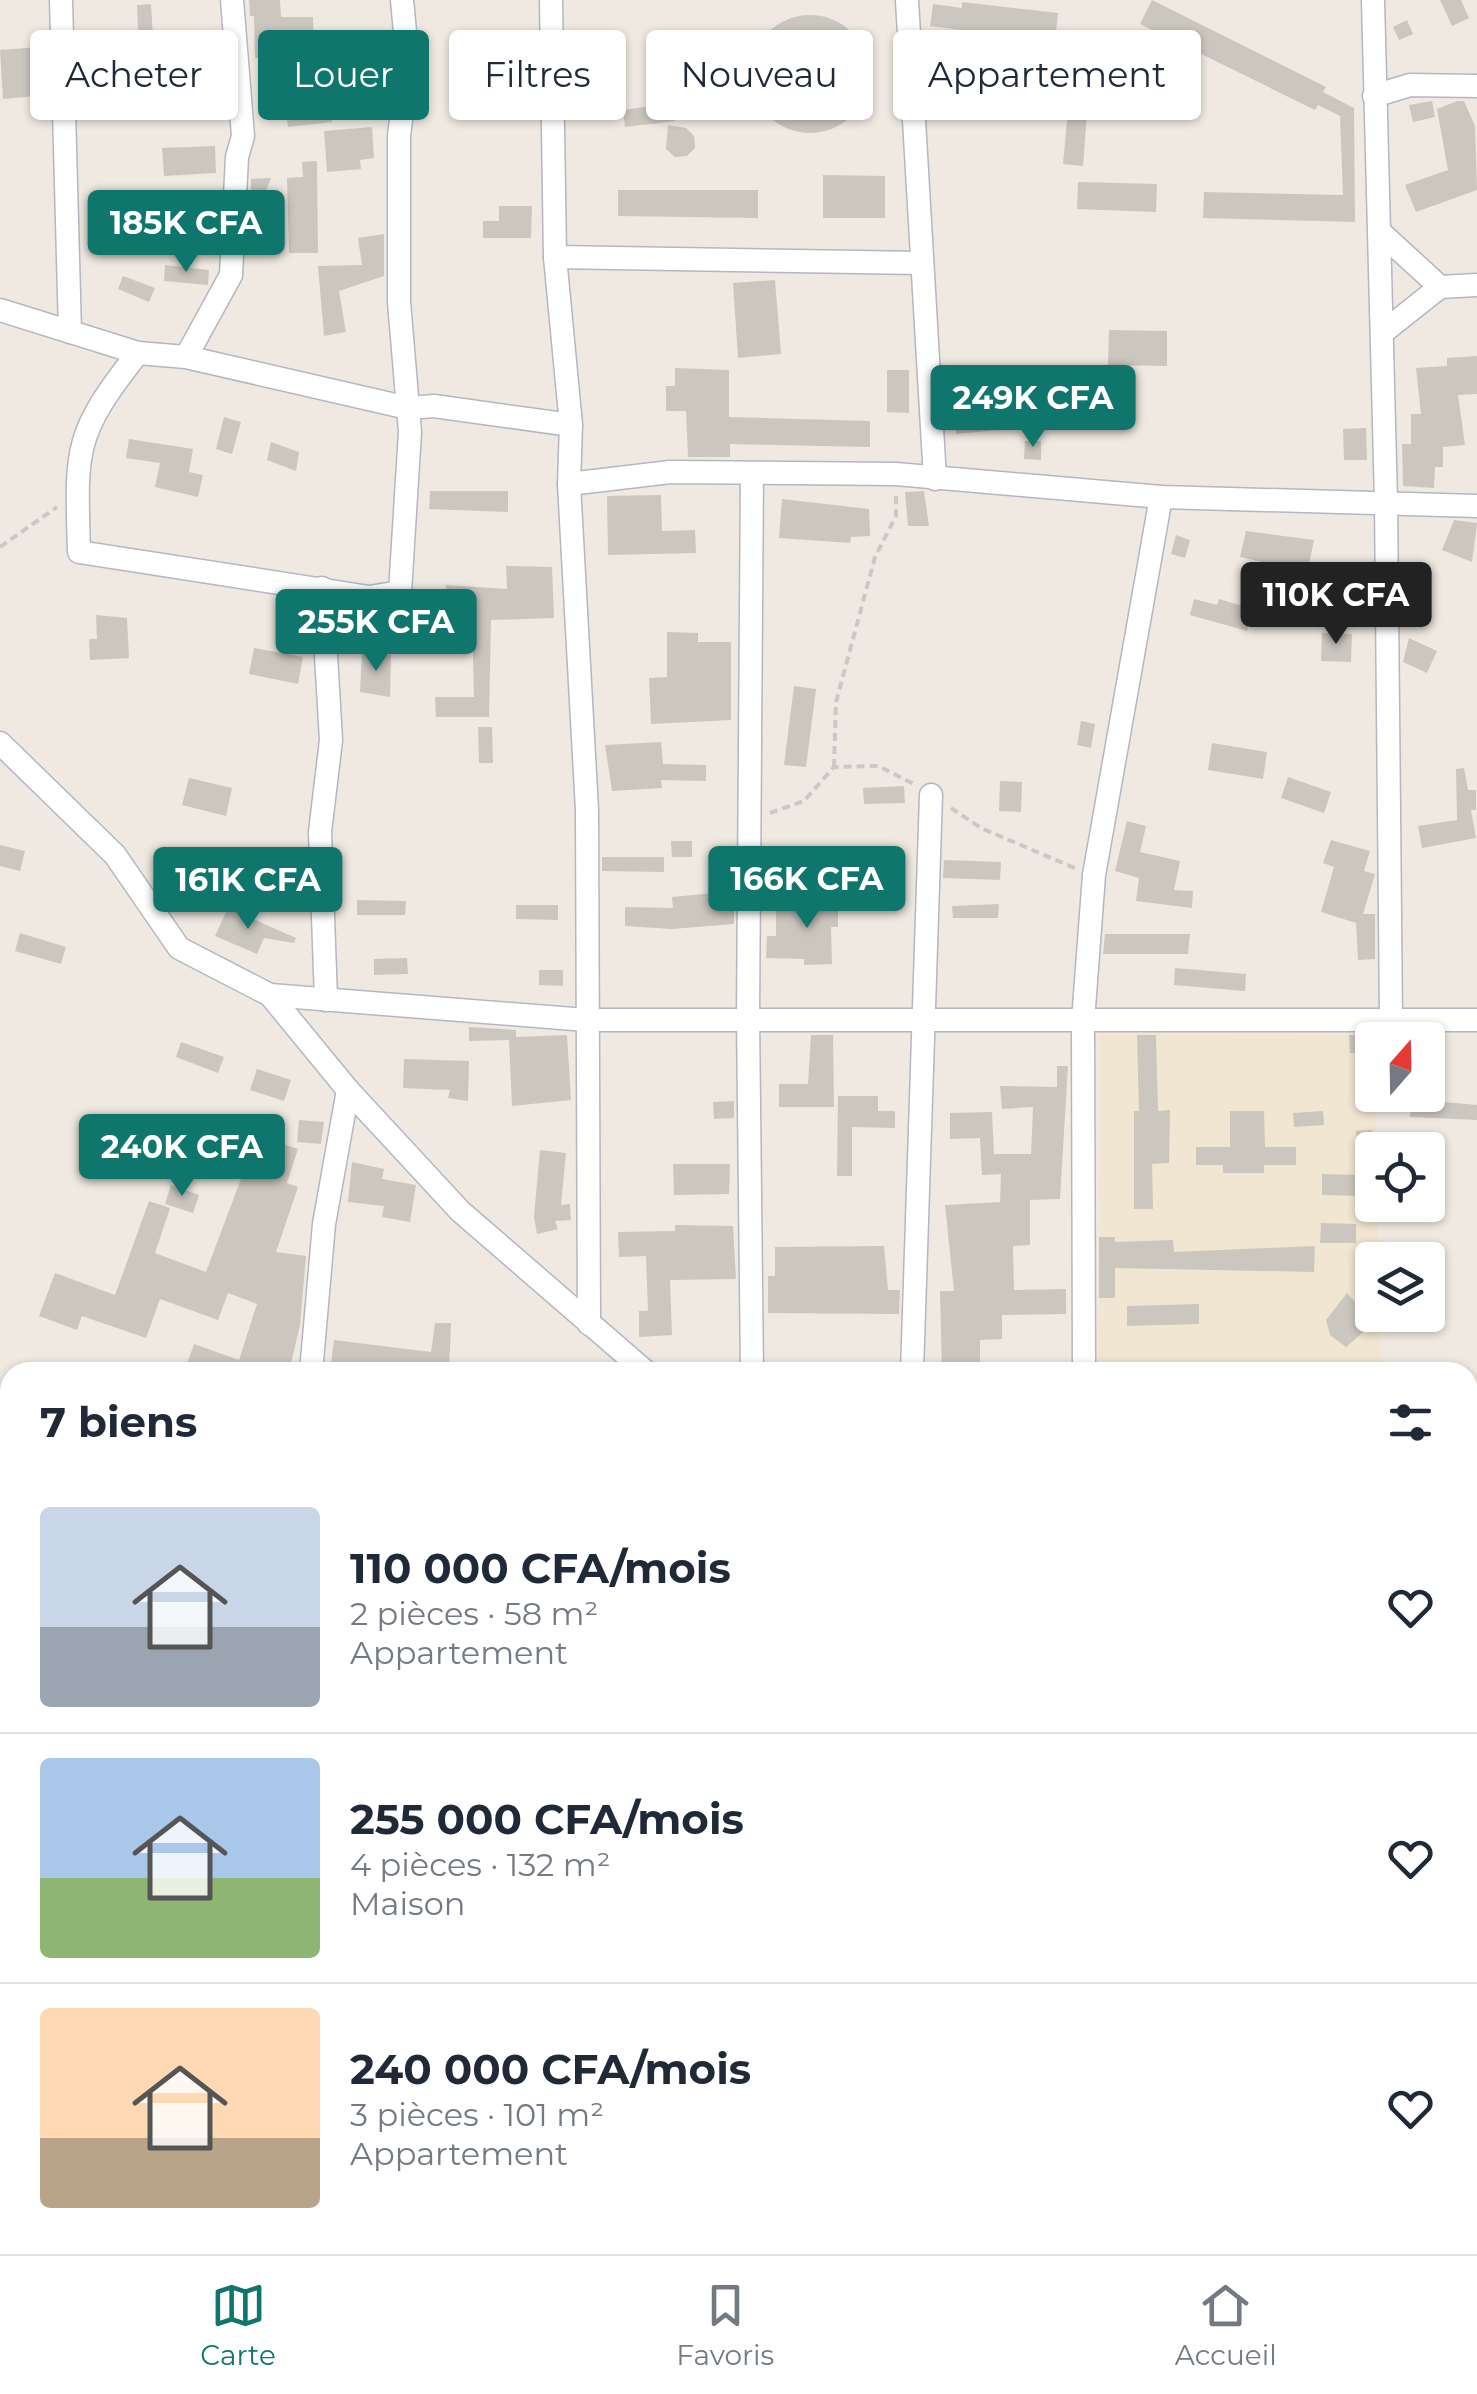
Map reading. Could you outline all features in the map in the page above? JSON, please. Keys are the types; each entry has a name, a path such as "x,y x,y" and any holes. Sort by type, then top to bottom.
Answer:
{"street":[{"path":"61,0 70,332"},
{"path":"186,357 230,274 237,156 243,136 232,0"},
{"path":"138,353 88,420 77,490 78,552 369,597 400,592 410,432 399,302 400,136 408,64 402,0"},
{"path":"552,0 555,257 570,424 569,484 587,810 589,1324"},
{"path":"907,0 935,479"},
{"path":"1373,0 1386,501 1391,1018"},
{"path":"1374,96 1410,85 1477,86"},
{"path":"1380,232 1440,287"},
{"path":"555,257 921,263"},
{"path":"1382,334 1440,287 1477,285"},
{"path":"0,310 138,353 186,357 408,408 434,406 570,424"},
{"path":"569,484 670,472 896,474 1162,497 1477,506"},
{"path":"752,472 748,1017 752,1362"},
{"path":"1084,1362 1083,1021 1094,876 1130,652 1162,497"},
{"path":"322,588 331,740 320,832 326,1000"},
{"path":"0,743 115,855 179,948 270,996 348,1090 460,1212 634,1362"},
{"path":"912,1362 931,795"},
{"path":"270,996 586,1020 1477,1020"},
{"path":"312,1362 324,1224 348,1090"}],"path":[{"path":"752,820 804,801 834,767 836,702 875,556 896,516 896,474"},
{"path":"0,547 77,490"},
{"path":"834,767 878,766 980,828 1094,876"}],"shaded area":[{"path":"1100,1030 1355,1035 1355,1112 1376,1112 1377,1132 1355,1132 1355,1222 1378,1222 1379,1242 1355,1242 1355,1332 1380,1332 1381,1362 1098,1362"}],"building":[{"path":"249,0 280,0 281,17 313,17 314,30 258,30 255,58 254,16 250,16"},
{"path":"1152,0 1326,87 1323,92 1354,108 1355,222 1203,218 1204,192 1343,195 1340,116 1318,105 1315,110 1201,54 1201,30 1152,30 1140,24"},
{"path":"1440,0 1461,0 1469,18 1452,26"},
{"path":"962,2 1058,13 1056,30 961,30 930,26 933,4 962,8"},
{"path":"151,4 153,30 138,30 137,5"},
{"path":"810,15 849,30 771,30 787,19"},
{"path":"1407,20 1413,34 1399,40 1393,27"},
{"path":"30,48 30,97 3,99 0,50"},
{"path":"1432,101 1435,117 1413,122 1409,105"},
{"path":"1464,101 1475,126 1477,190 1416,212 1405,185 1448,170 1437,109"},
{"path":"646,107 646,120 675,121 625,127 626,110"},
{"path":"287,120 332,120 332,122 288,127"},
{"path":"773,120 847,120 833,129 810,133"},
{"path":"1067,120 1087,120 1083,166 1063,164"},
{"path":"668,125 686,128 694,136 695,148 687,156 675,157 666,149"},
{"path":"372,127 374,158 360,160 361,169 327,172 324,131"},
{"path":"215,146 216,173 164,176 162,148"},
{"path":"317,161 318,253 289,253 287,178 303,177 302,162"},
{"path":"823,175 885,176 885,218 823,218"},
{"path":"271,178 252,227 251,227 251,179"},
{"path":"1078,182 1157,184 1156,212 1077,209"},
{"path":"618,190 758,190 758,218 618,216"},
{"path":"499,206 532,206 531,238 483,238 483,221 499,221"},
{"path":"384,234 384,276 339,291 346,332 324,336 318,266 362,265 358,238"},
{"path":"165,265 209,270 208,285 164,281"},
{"path":"123,276 155,288 149,302 118,289"},
{"path":"775,280 781,354 738,358 733,283"},
{"path":"1109,330 1167,331 1167,366 1108,365"},
{"path":"1477,356 1477,394 1458,395 1465,445 1443,447 1443,467 1435,467 1434,488 1403,486 1402,444 1411,444 1411,414 1421,414 1416,368 1447,366 1447,358"},
{"path":"675,368 729,370 729,417 870,421 870,447 730,444 730,457 688,457 686,411 666,411 666,386 675,386"},
{"path":"887,370 909,370 909,413 887,412"},
{"path":"1060,371 1108,373 1108,392 1059,390"},
{"path":"1026,382 1029,427 956,434 954,391 1003,389 1002,383"},
{"path":"224,417 241,422 232,454 216,449"},
{"path":"1366,428 1367,460 1344,460 1343,429"},
{"path":"129,439 193,449 189,472 203,475 198,497 155,487 160,463 126,458"},
{"path":"1025,441 1041,441 1041,460 1024,459"},
{"path":"271,442 299,452 296,471 267,460"},
{"path":"430,491 508,491 508,512 429,509"},
{"path":"924,491 929,526 908,526 905,492"},
{"path":"661,495 662,531 695,530 696,553 608,555 607,496"},
{"path":"782,499 869,509 870,536 851,537 850,543 779,538"},
{"path":"1454,520 1477,523 1472,562 1442,550"},
{"path":"1246,531 1314,540 1303,593 1288,593 1288,568 1240,557"},
{"path":"1176,535 1190,540 1185,558 1171,554"},
{"path":"506,566 552,567 554,618 491,620 489,717 436,717 435,697 474,697 472,620 422,623 423,601 445,602 446,585 507,589"},
{"path":"1194,599 1217,605 1219,599 1253,609 1247,631 1190,615"},
{"path":"96,615 127,618 129,658 90,660 89,639 97,639"},
{"path":"667,632 698,633 698,642 731,642 731,720 651,724 649,678 667,677"},
{"path":"1322,633 1352,634 1351,662 1321,661"},
{"path":"1409,638 1437,651 1427,673 1403,662"},
{"path":"254,648 303,657 298,684 249,674"},
{"path":"362,653 391,655 390,697 360,692"},
{"path":"794,686 816,689 806,767 784,765"},
{"path":"1081,721 1095,724 1091,748 1077,745"},
{"path":"478,727 492,727 493,763 479,763"},
{"path":"661,742 663,764 706,765 706,781 661,780 662,788 612,791 605,745"},
{"path":"1212,743 1267,752 1263,779 1208,770"},
{"path":"1464,768 1468,790 1476,790 1476,810 1471,810 1476,838 1422,848 1418,826 1457,820 1456,769"},
{"path":"1288,777 1331,792 1324,813 1281,798"},
{"path":"189,778 232,788 226,816 182,805"},
{"path":"1000,781 1022,782 1021,812 999,811"},
{"path":"904,786 905,803 864,804 863,788"},
{"path":"1127,821 1146,826 1140,852 1180,861 1174,890 1193,891 1192,908 1136,901 1139,878 1115,871"},
{"path":"1331,840 1370,851 1364,871 1375,874 1363,914 1375,914 1375,959 1358,960 1356,923 1321,912 1334,867 1323,863"},
{"path":"671,841 692,841 692,857 672,857"},
{"path":"0,845 25,851 20,871 0,866"},
{"path":"602,857 664,857 664,872 602,871"},
{"path":"944,860 1001,862 1000,880 943,878"},
{"path":"892,867 893,889 857,891 856,869"},
{"path":"822,880 838,880 838,927 831,927 832,964 804,965 804,959 766,958 767,936 776,936 776,910 823,910"},
{"path":"734,891 734,924 672,929 625,926 625,907 673,908 672,897"},
{"path":"357,900 406,901 405,915 357,915"},
{"path":"999,904 998,918 953,918 952,906"},
{"path":"516,905 558,905 558,920 516,919"},
{"path":"228,908 296,938 294,943 264,938 257,954 215,936"},
{"path":"20,933 66,947 61,964 15,951"},
{"path":"1105,934 1190,934 1188,954 1103,954"},
{"path":"407,958 408,974 374,975 374,959"},
{"path":"1175,968 1246,974 1245,991 1174,985"},
{"path":"539,970 563,970 563,986 539,985"},
{"path":"469,1027 516,1030 516,1037 567,1035 571,1100 512,1106 509,1040 469,1041"},
{"path":"811,1035 833,1035 834,1107 779,1107 779,1084 808,1084"},
{"path":"1137,1035 1156,1035 1158,1111 1170,1110 1169,1163 1152,1164 1153,1209 1134,1209 1134,1111 1139,1111"},
{"path":"1349,1035 1355,1035 1355,1053 1350,1053"},
{"path":"181,1042 224,1057 218,1073 176,1057"},
{"path":"404,1059 469,1061 468,1101 448,1098 450,1090 403,1088"},
{"path":"1057,1066 1068,1066 1060,1199 1030,1200 1030,1245 1013,1246 1014,1290 1066,1289 1066,1314 1002,1315 1002,1339 980,1340 980,1362 942,1362 940,1291 954,1291 945,1205 1000,1202 1001,1174 982,1175 980,1138 950,1139 950,1113 992,1112 994,1154 1031,1154 1033,1107 1002,1109 1000,1086 1057,1087"},
{"path":"257,1069 291,1080 284,1101 250,1090"},
{"path":"838,1096 878,1096 878,1111 895,1111 895,1128 852,1127 852,1176 837,1176"},
{"path":"734,1101 734,1118 714,1119 713,1102"},
{"path":"1445,1102 1477,1105 1477,1120 1410,1117 1410,1112 1445,1112"},
{"path":"1230,1111 1264,1111 1265,1147 1296,1147 1296,1165 1264,1165 1264,1173 1223,1173 1223,1165 1196,1165 1196,1147 1230,1147"},
{"path":"1323,1111 1324,1125 1294,1127 1293,1113"},
{"path":"299,1120 324,1122 321,1144 297,1142"},
{"path":"257,1136 298,1149 287,1183 298,1187 276,1252 306,1256 300,1325 291,1362 188,1362 194,1344 239,1360 257,1304 228,1293 218,1320 160,1299 146,1338 82,1316 77,1330 39,1316 55,1273 115,1295 149,1201 170,1208 155,1253 206,1272"},
{"path":"540,1150 566,1153 561,1205 570,1204 571,1220 555,1221 558,1229 537,1234 534,1217"},
{"path":"352,1162 384,1169 382,1179 416,1185 410,1222 382,1217 384,1206 348,1202"},
{"path":"673,1164 730,1164 729,1194 674,1195"},
{"path":"1322,1174 1355,1175 1355,1196 1322,1195"},
{"path":"171,1185 199,1195 193,1213 165,1204"},
{"path":"1321,1223 1356,1224 1355,1243 1320,1243"},
{"path":"675,1225 733,1226 736,1279 670,1280 672,1335 639,1337 639,1311 648,1311 646,1256 619,1257 618,1232 675,1231"},
{"path":"1099,1237 1115,1237 1115,1242 1173,1240 1174,1252 1315,1246 1314,1272 1115,1268 1115,1298 1099,1298"},
{"path":"884,1246 888,1290 900,1290 899,1314 768,1313 768,1276 775,1276 775,1247"},
{"path":"1347,1293 1355,1302 1355,1332 1363,1332 1346,1347 1330,1335 1326,1320"},
{"path":"1199,1304 1199,1324 1127,1326 1127,1306"},
{"path":"435,1323 451,1323 449,1362 331,1362 334,1340 431,1352"}]}
